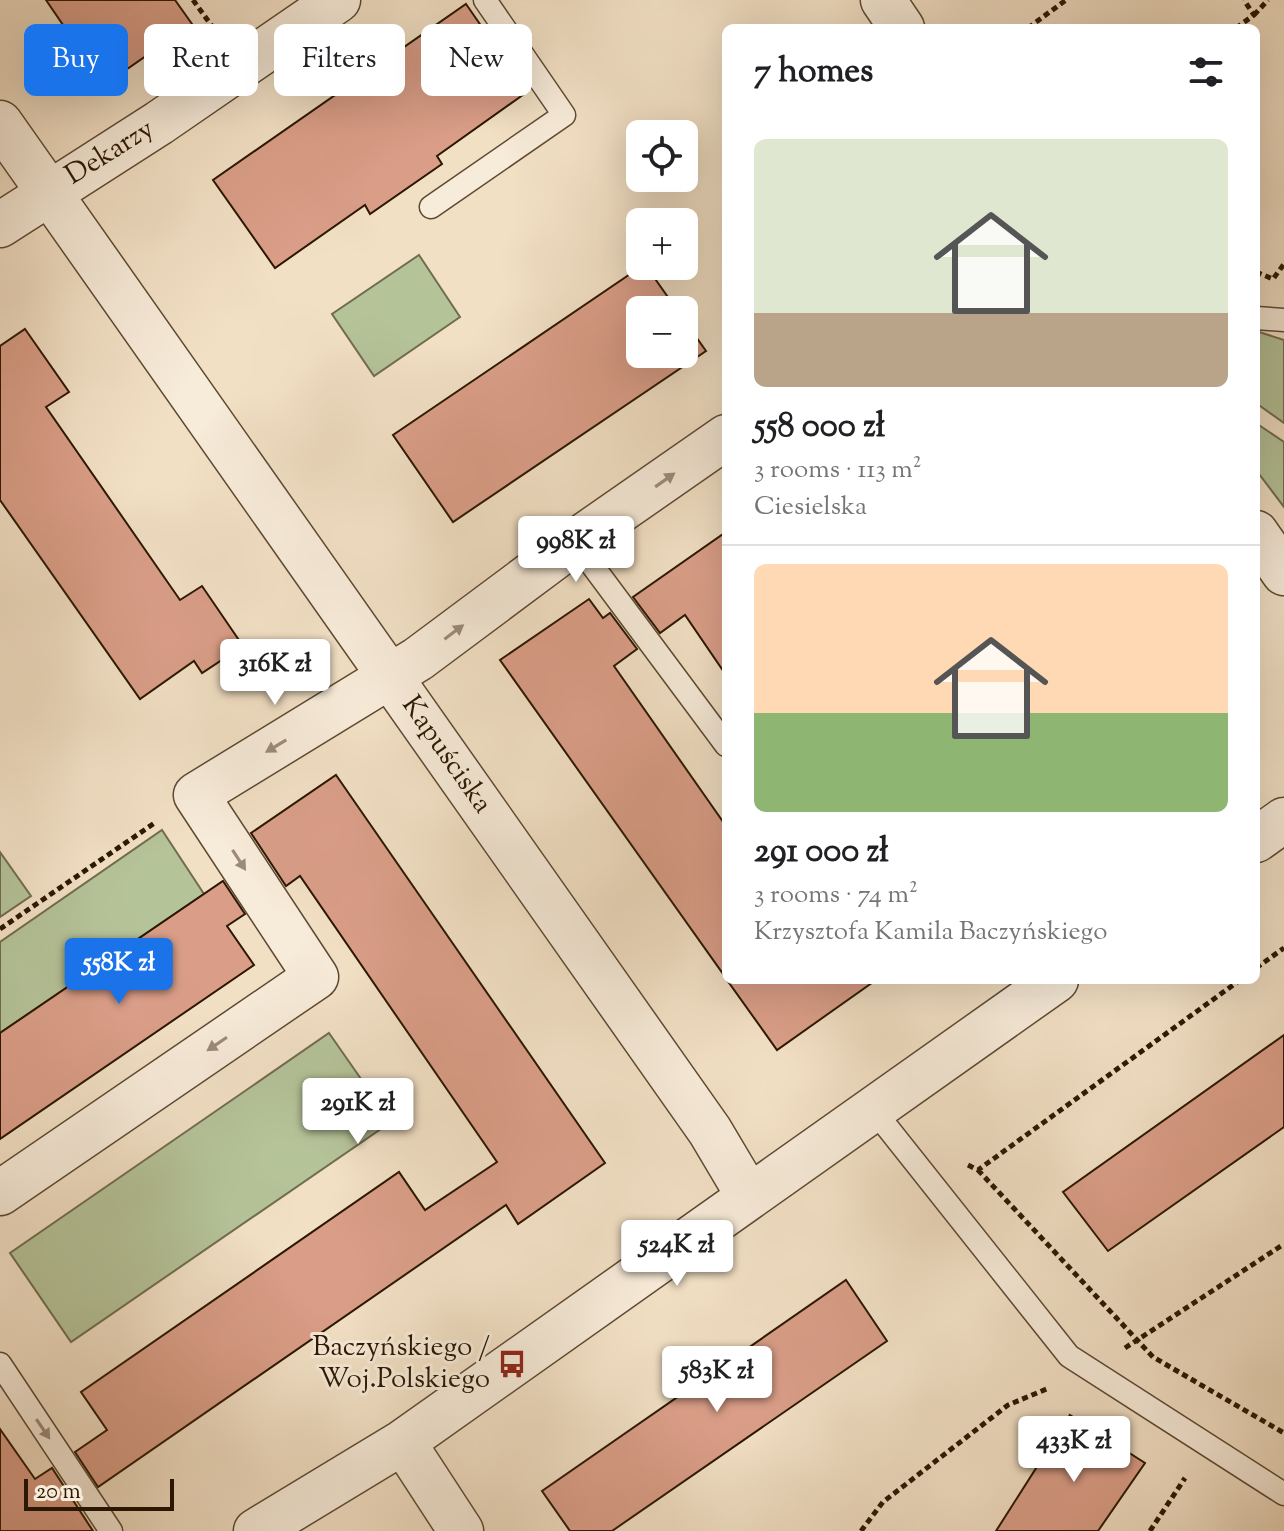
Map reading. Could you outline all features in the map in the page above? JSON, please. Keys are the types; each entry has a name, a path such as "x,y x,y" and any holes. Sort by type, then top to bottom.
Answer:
{"street":[{"name":"Dekarzy","path":"0,225 159,123 338,0"},
{"path":"883,0 899,24"},
{"name":"Kapuściska","path":"0,123 710,1131 748,1195"},
{"path":"0,1193 316,977 196,795 390,676 722,440"},
{"path":"1260,539 1284,573"},
{"path":"1260,837 1284,820"},
{"path":"256,1531 403,1442 1050,984"},
{"path":"403,1442 461,1531"}],"lane":[{"path":"431,207 564,115 485,0"},
{"path":"1260,318 1284,320"},
{"path":"575,542 719,721"},
{"path":"872,1108 1069,1356 1284,1494"},
{"path":"0,1364 111,1531"}],"path":[{"path":"1033,24 1066,0"},
{"path":"1244,0 1254,15"},
{"path":"1242,24 1268,0"},
{"path":"1260,274 1273,279 1284,264"},
{"path":"0,929 196,795"},
{"path":"1260,965 1284,948"},
{"path":"978,1170 1234,984"},
{"path":"906,1151 919,1141 978,1170 1153,1357 1284,1433"},
{"path":"1150,1531 1185,1478"}],"green space":[{"path":"419,255 460,317 374,376 332,314"},
{"path":"1260,332 1284,340 1284,423 1260,406"},
{"path":"1260,426 1284,442 1284,507 1260,475"},
{"path":"162,830 204,894 0,1033 0,942"},
{"path":"0,852 31,896 0,917"},
{"path":"329,1033 391,1122 71,1342 10,1253"}],"building":[{"path":"46,0 175,0 192,24 144,24 144,57 128,68 128,24 62,24"},
{"path":"466,4 480,24 437,24"},
{"path":"421,35 421,96 521,96 437,156 442,164 370,214 365,205 275,268 213,180 334,96 405,96 405,46"},
{"path":"626,277 626,280 656,280 667,296 626,296 626,368 681,368 453,522 393,435"},
{"path":"25,329 69,392 46,407 180,600 202,586 243,646 202,673 194,661 140,699 0,500 0,346"},
{"path":"698,340 706,351 698,356"},
{"path":"722,535 722,669 685,615 660,633 633,597"},
{"path":"589,599 603,618 610,613 637,649 614,666 722,820 722,972 500,660"},
{"path":"336,775 605,1163 518,1224 506,1205 98,1487 75,1452 107,1430 81,1392 399,1172 425,1210 497,1162 300,876 286,886 251,833"},
{"path":"223,881 245,914 227,926 254,965 0,1139 0,1033"},
{"path":"730,984 870,984 777,1050"},
{"path":"1284,1035 1284,1127 1108,1251 1063,1192"},
{"path":"846,1280 887,1341 612,1531 570,1531 542,1491"},
{"path":"1070,1415 1145,1463 1098,1531 996,1531"},
{"path":"0,1429 35,1479 52,1468 93,1531 0,1531"}],"place":[{"name":"Baczyńskiego / Woj.Polskiego","path":"512,1364"}]}
